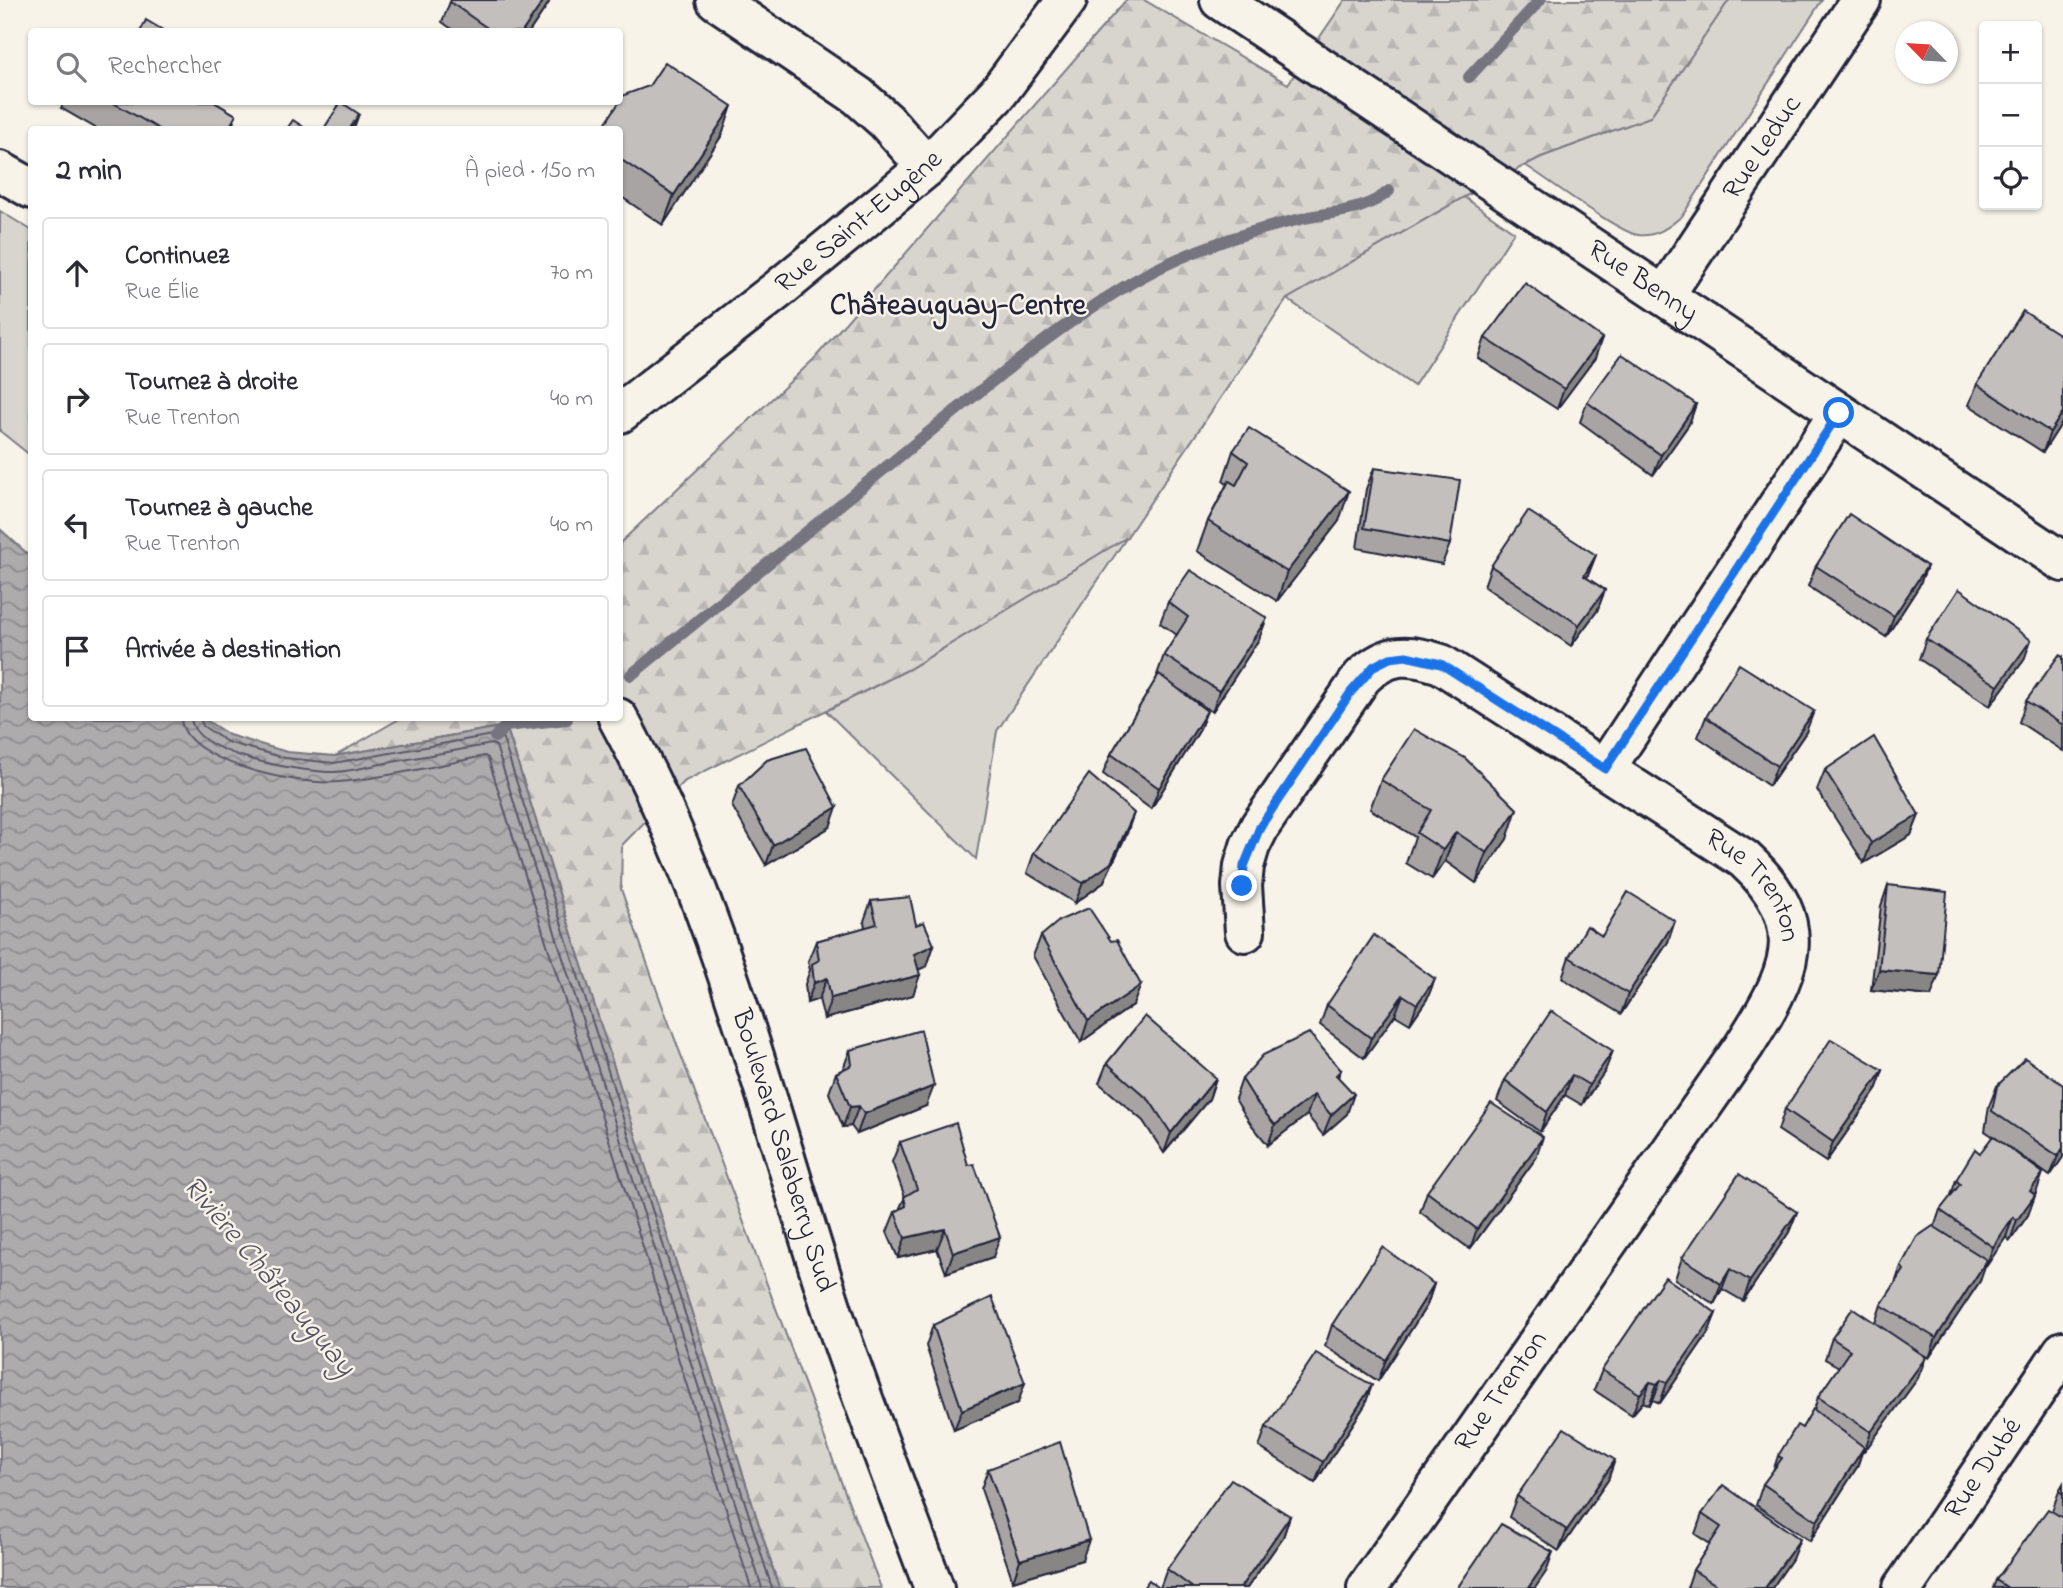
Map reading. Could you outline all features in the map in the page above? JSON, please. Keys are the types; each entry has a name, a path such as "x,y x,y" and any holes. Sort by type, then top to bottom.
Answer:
{"street":[{"path":"716,0 858,96 886,121 927,167"},
{"name":"Rue Saint-Eugène","path":"623,411 780,289 927,167 998,93 1067,0"},
{"name":"Rue Benny","path":"1220,0 2063,562"},
{"name":"Rue Leduc","path":"1664,296 1861,0"},
{"path":"0,172 28,187"},
{"path":"1605,769 1839,413"},
{"name":"Rue Trenton","path":"1245,932 1242,886 1244,866 1260,827 1351,692 1374,666 1390,658 1406,656 1441,664 1744,859 1761,874 1774,892 1789,931 1789,953 1776,995 1744,1046 1367,1588"},
{"name":"Boulevard Salaberry Sud","path":"620,721 643,762 724,962 836,1321 934,1588"},
{"name":"Rue Dubé","path":"1903,1588 2063,1351"}],"green space":[{"path":"1126,0 1144,0 1288,84 1345,0 1729,0 1650,117 1541,157 1464,197 1287,299 1127,537 909,669 685,781 622,845 621,889 881,1588 779,1588 506,726 335,756 396,721 623,721 623,540 814,359"},
{"path":"1729,0 1822,0 1682,216 1662,230 1638,235 1615,225 1525,165 1650,117"},
{"path":"1464,197 1514,232 1414,386 1287,299"},
{"path":"0,211 28,228 28,454 0,431"},
{"path":"1127,537 997,731 976,859 826,711 909,669"}],"water":[{"name":"Rivière Châteauguay","path":"0,529 28,554 28,721 208,721 229,735 287,752 335,756 506,726 779,1588 0,1588"}],"building":[{"path":"544,0 525,28 487,28 450,2"},
{"path":"146,20 159,28 142,28"},
{"path":"665,62 732,106 674,195 623,161 623,126 604,126 617,105 623,105 624,95 649,86"},
{"path":"117,105 219,105 236,115 230,126 154,126"},
{"path":"339,105 346,105 359,114 352,126 326,126"},
{"path":"293,120 302,126 289,126"},
{"path":"1525,283 1602,338 1564,389 1485,338"},
{"path":"2023,311 2063,337 2063,412 2050,432 1977,384"},
{"path":"1622,354 1696,404 1661,455 1587,402"},
{"path":"1249,428 1349,491 1287,572 1208,521 1229,481 1236,485 1248,462 1233,451"},
{"path":"1374,468 1460,480 1450,544 1364,528"},
{"path":"1528,511 1596,555 1584,576 1605,590 1579,625 1491,566"},
{"path":"1849,514 1927,566 1894,616 1816,566"},
{"path":"1190,570 1267,618 1219,691 1164,655 1188,617 1168,602"},
{"path":"1959,589 2031,640 1998,686 1926,639"},
{"path":"2059,655 2063,657 2063,725 2026,701"},
{"path":"1739,664 1814,711 1777,766 1706,717"},
{"path":"1159,674 1207,711 1159,788 1111,754"},
{"path":"1414,729 1465,758 1517,809 1487,853 1456,832 1443,850 1417,833 1431,810 1381,780"},
{"path":"1874,737 1919,815 1871,843 1825,770"},
{"path":"806,748 837,807 773,845 739,786 767,760"},
{"path":"1089,774 1134,813 1111,863 1083,883 1034,853"},
{"path":"1888,885 1947,892 1939,975 1879,970"},
{"path":"1628,892 1675,921 1628,994 1569,957 1587,926 1602,936"},
{"path":"910,897 916,925 924,922 934,945 914,954 920,975 831,998 827,978 814,983 812,964 819,960 816,941 877,924 871,901"},
{"path":"1089,908 1111,941 1117,940 1141,985 1088,1021 1041,936 1060,920"},
{"path":"1374,935 1435,979 1417,1004 1403,995 1371,1038 1327,1005"},
{"path":"1551,1011 1613,1051 1589,1085 1572,1075 1547,1112 1505,1080"},
{"path":"1145,1016 1216,1078 1171,1133 1150,1101 1107,1063"},
{"path":"921,1030 934,1086 864,1114 859,1106 850,1107 836,1073 852,1065 850,1050"},
{"path":"1309,1033 1341,1070 1336,1075 1354,1094 1331,1115 1314,1095 1275,1125 1242,1079 1263,1055"},
{"path":"1831,1039 1883,1070 1833,1142 1785,1109"},
{"path":"2025,1058 2063,1085 2063,1148 2058,1156 1992,1111 1997,1086"},
{"path":"1491,1103 1543,1137 1477,1229 1427,1192"},
{"path":"956,1123 968,1165 974,1164 1000,1237 953,1253 945,1229 905,1238 895,1212 906,1206 904,1197 917,1189 900,1142"},
{"path":"1993,1136 2043,1173 2030,1191 2035,1195 2017,1220 2013,1217 1993,1247 1940,1210 1960,1184 1956,1180 1975,1149 1980,1153"},
{"path":"1739,1174 1797,1212 1750,1281 1730,1269 1721,1284 1682,1258"},
{"path":"1933,1226 1987,1260 1936,1338 1881,1305 1904,1270 1901,1266 1917,1237"},
{"path":"1382,1247 1434,1284 1386,1360 1332,1325"},
{"path":"1665,1277 1716,1313 1667,1383 1661,1380 1657,1384 1650,1382 1640,1394 1602,1370"},
{"path":"992,1297 1025,1383 962,1410 933,1325"},
{"path":"1853,1308 1926,1357 1871,1432 1818,1397 1850,1350 1832,1338"},
{"path":"1316,1353 1372,1385 1323,1462 1266,1427"},
{"path":"1813,1409 1864,1447 1817,1521 1763,1484 1782,1458 1778,1456 1797,1425 1802,1428"},
{"path":"1564,1428 1615,1460 1567,1530 1517,1496"},
{"path":"1060,1442 1089,1540 1020,1560 988,1469"},
{"path":"1231,1479 1290,1516 1240,1588 1193,1588 1167,1569"},
{"path":"1723,1485 1800,1539 1765,1588 1721,1588 1693,1570 1721,1527 1702,1514"},
{"path":"2048,1509 2063,1518 2063,1588 2008,1588 1996,1580"},
{"path":"1501,1524 1553,1552 1528,1588 1459,1588 1458,1587"},
{"path":"1149,1580 1159,1588 1143,1588"}],"waterway":[{"path":"1469,77 1540,0"},
{"path":"631,675 993,381 1106,298 1136,280 1197,251 1284,223 1360,207 1389,191"},
{"path":"495,737 506,726 550,721"}],"district":[{"name":"Châteauguay-Centre","path":"958,307"}],"route":[{"path":"1242,886 1250,846 1260,827 1362,677 1374,666 1390,658 1406,656 1441,664 1605,769 1839,413"}]}
